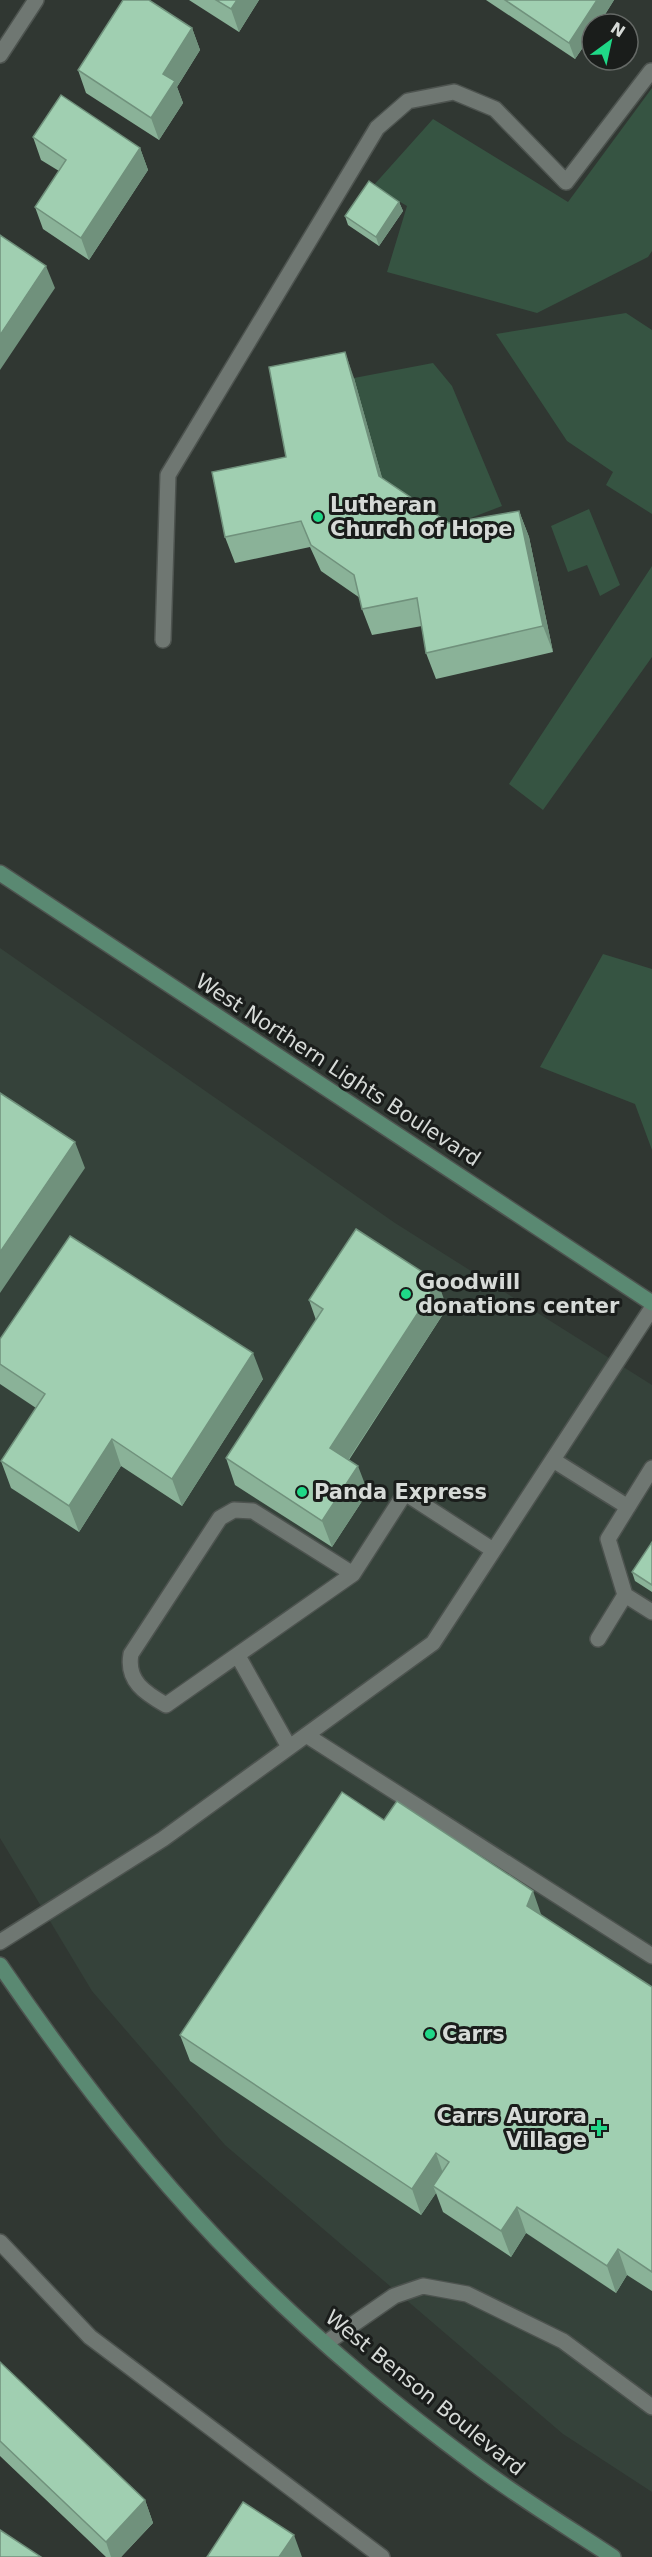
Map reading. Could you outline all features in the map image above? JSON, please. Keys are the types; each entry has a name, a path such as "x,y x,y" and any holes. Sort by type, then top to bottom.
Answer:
{"main road":[{"name":"West Northern Lights Boulevard","path":"0,873 652,1303"},
{"name":"West Benson Boulevard","path":"0,1965 51,2040 144,2156 242,2265 357,2371 474,2464 613,2557"}],"street":[{"path":"0,55 36,0"},
{"path":"163,640 168,475 377,128 408,101 454,92 495,109 566,182 651,71"},
{"path":"0,1942 163,1839 433,1643 652,1308"},
{"path":"553,1460 627,1507"},
{"path":"652,1468 608,1539 625,1595 652,1612"},
{"path":"353,1574 253,1511 234,1510 220,1518 132,1654 129,1666 134,1680 147,1694 166,1705 238,1656 353,1574 405,1493 493,1550"},
{"path":"598,1639 625,1595"},
{"path":"238,1656 289,1747"},
{"path":"306,1735 652,1956"},
{"path":"0,2242 90,2337 382,2557"},
{"path":"326,2343 394,2296 423,2286 467,2294 563,2341 652,2407"}],"shaded area":[{"path":"0,948 395,1223 652,1385 652,2492 563,2434 225,2145 92,1991 0,1838"}],"green space":[{"path":"652,88 652,251 648,257 537,313 387,272 407,206 373,186 433,119 568,202"},
{"path":"626,313 652,330 652,514 606,485 613,472 567,441 496,334"},
{"path":"433,363 452,386 502,506 434,532 389,502 354,378"},
{"path":"589,509 620,585 600,596 587,565 568,572 551,526"},
{"path":"652,566 652,657 543,810 509,784"},
{"path":"603,954 652,969 652,1150 635,1104 540,1067"}],"building":[{"path":"123,0 149,0 192,28 163,74 175,81 151,118 78,70"},
{"path":"216,0 237,0 231,9"},
{"path":"505,0 597,0 589,12 580,12 580,26 569,43"},
{"path":"61,95 140,148 81,238 35,207 66,160 33,137"},
{"path":"369,181 399,202 376,237 345,216"},
{"path":"0,235 46,266 0,335"},
{"name":"Lutheran Church of Hope","path":"345,352 379,476 449,523 519,511 543,626 426,653 417,598 362,609 354,575 311,545 301,521 225,537 212,472 286,457 269,367"},
{"path":"0,1093 75,1142 0,1252"},
{"path":"356,1229 438,1282 330,1448 358,1466 322,1521 226,1458 323,1309 309,1300"},
{"path":"70,1236 253,1353 172,1479 112,1439 69,1506 1,1461 45,1394 0,1364 0,1339"},
{"path":"652,1542 652,1585 632,1572"},
{"name":"Carrs","path":"342,1792 384,1820 397,1801 533,1891 527,1906 652,1987 652,2272 618,2249 607,2266 517,2207 501,2231 433,2186 449,2162 436,2153 412,2189 180,2035"},
{"path":"0,2362 145,2500 106,2542 0,2441"},
{"path":"243,2502 294,2535 279,2557 207,2557"},
{"path":"0,2530 41,2557 0,2557"}],"place":[{"name":"Lutheran Church of Hope","path":"318,517"},
{"name":"Goodwill donations center","path":"406,1294"},
{"name":"Panda Express","path":"302,1492"},
{"name":"Carrs","path":"430,2034"},
{"name":"Carrs Aurora Village","path":"599,2128"}]}
